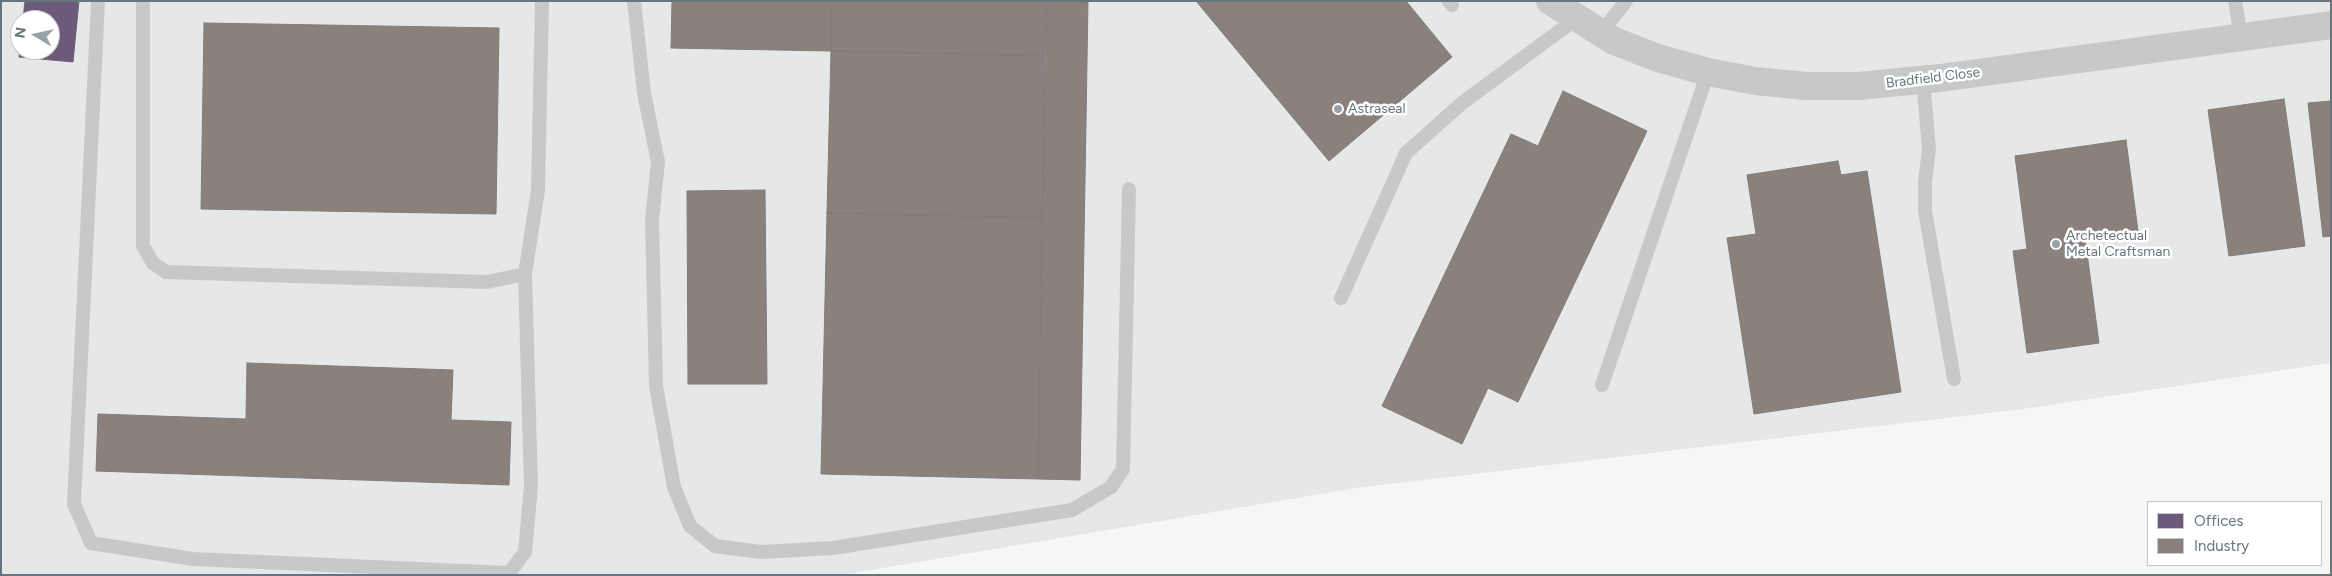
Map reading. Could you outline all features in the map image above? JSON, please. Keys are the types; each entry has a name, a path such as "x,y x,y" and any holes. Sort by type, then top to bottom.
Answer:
{"street":[{"name":"Bradfield Close","path":"1550,1 1601,33 1658,58 1708,72 1806,86 1859,86 1923,79 2331,25"}],"lane":[{"path":"98,1 74,504 91,543 192,559 509,573 525,552 531,486 525,274 538,190 542,1"},
{"path":"143,1 143,246 153,263 166,272 487,282 525,274"},
{"path":"634,1 644,94 658,162 652,220 656,386 674,488 690,526 715,546 761,552 833,548 1072,510 1111,487 1123,469 1129,189"},
{"path":"1601,33 1626,1"},
{"path":"2235,1 2241,37"},
{"path":"1341,298 1406,153 1462,103 1576,19"},
{"path":"1602,385 1708,72"},
{"path":"1923,79 1929,149 1925,182 1925,211 1954,380"}],"shaded area":[{"path":"1,1 2331,1 2331,363 2023,409 1356,488 841,575 1,575"}],"building: Offices":[{"path":"25,1 79,1 73,62 51,60 60,60 60,10 24,10"}],"building: Industry":[{"path":"672,1 832,1 831,51 671,48"},
{"path":"832,1 1046,1 1046,56 831,51"},
{"path":"1046,1 1088,2 1080,480 1038,479"},
{"name":"Astraseal","path":"1196,1 1406,1 1452,57 1329,161"},
{"path":"204,23 499,28 496,214 201,209"},
{"path":"831,51 1046,56 1042,218 827,213"},
{"path":"1563,91 1647,131 1518,402 1488,388 1462,444 1382,406 1511,134 1538,146"},
{"path":"2284,99 2305,246 2229,256 2208,110"},
{"path":"2331,101 2331,236 2323,237 2308,103"},
{"name":"Archetectual Metal Craftsman","path":"2126,140 2138,231 2085,238 2099,343 2027,353 2013,251 2027,249 2015,156"},
{"path":"1838,161 1841,175 1867,171 1901,392 1754,414 1727,238 1756,234 1747,175"},
{"path":"765,190 767,384 688,384 687,191"},
{"path":"827,213 1042,218 1038,479 821,474"},
{"path":"247,363 453,370 451,420 511,422 509,485 96,471 98,414 246,419"}],"place":[{"name":"Astraseal","path":"1338,109"},
{"name":"Archetectual Metal Craftsman","path":"2056,244"}]}
